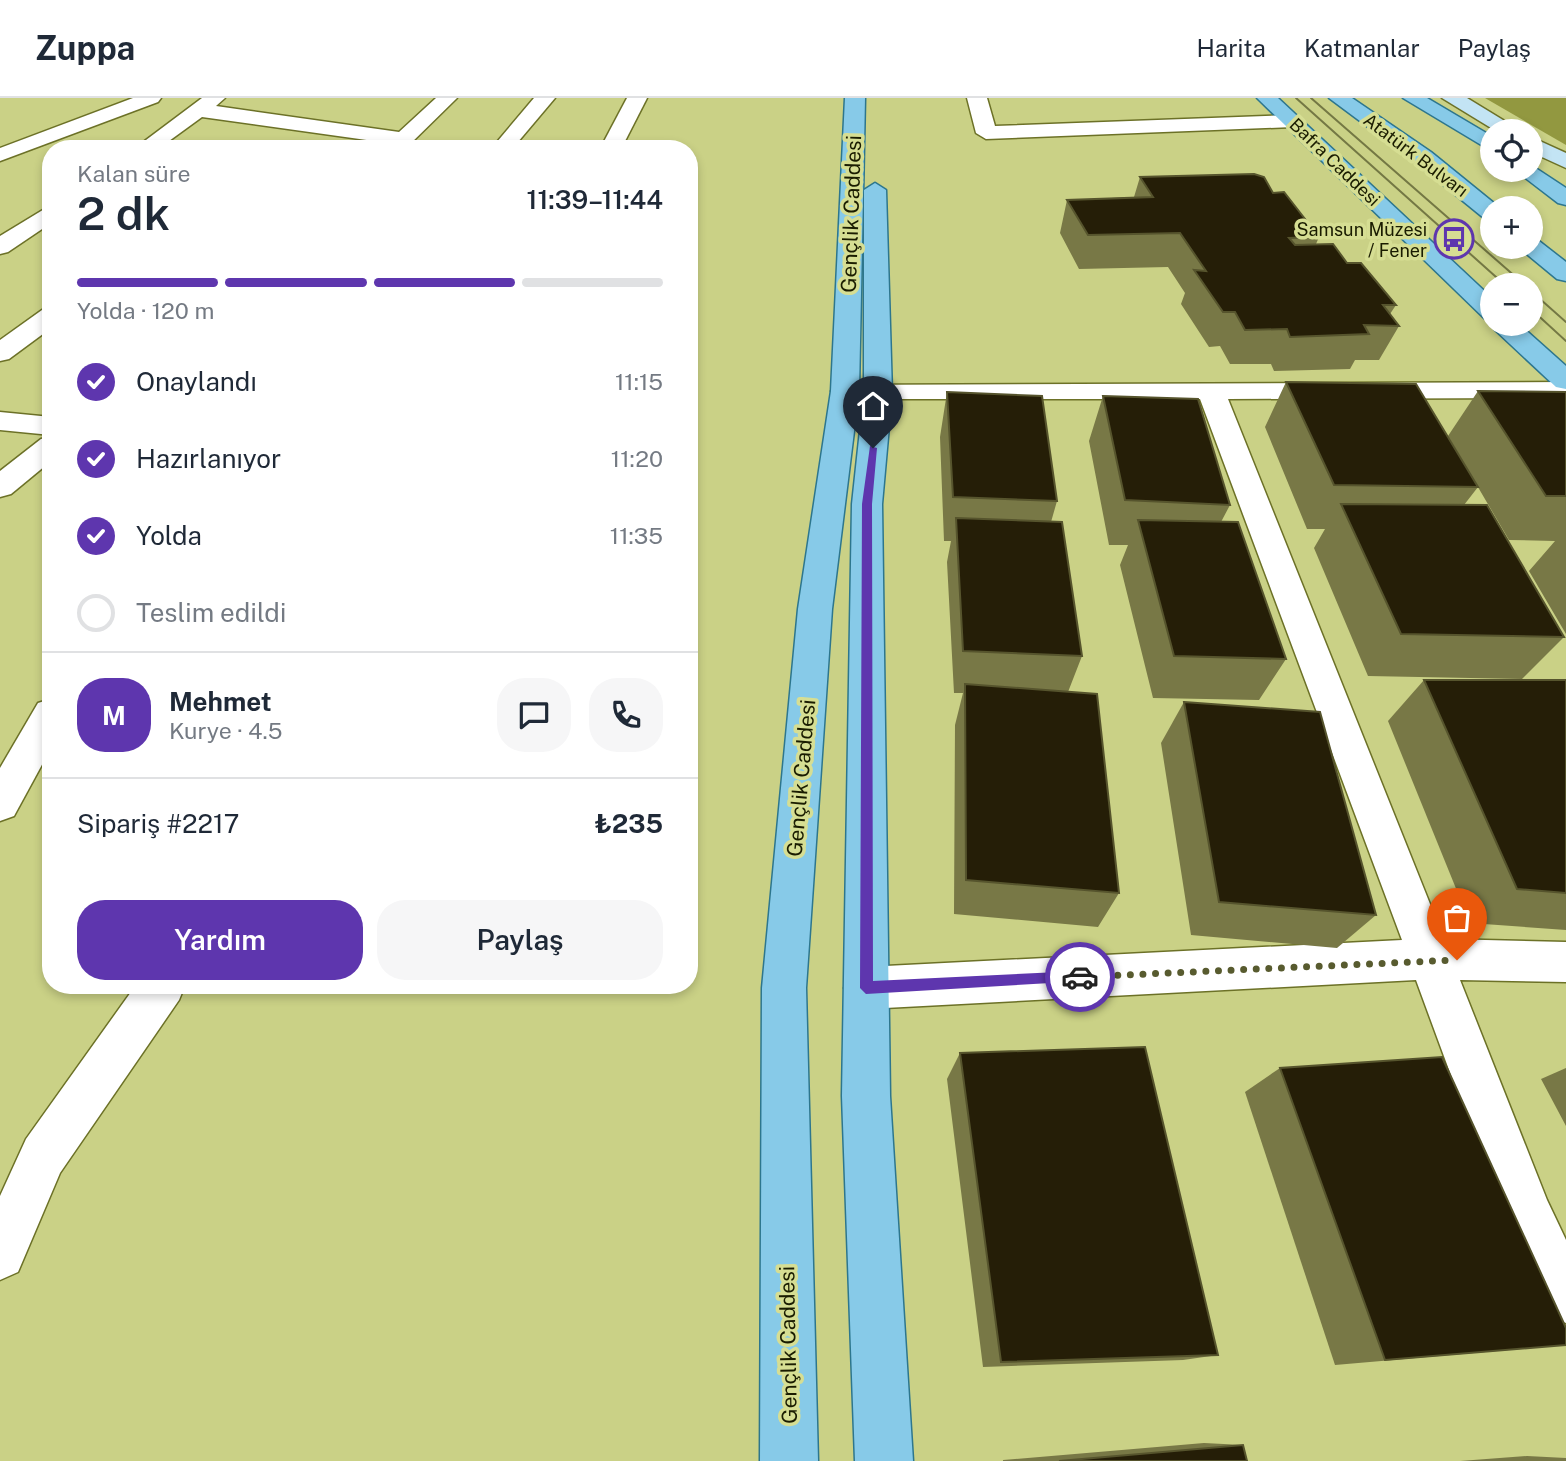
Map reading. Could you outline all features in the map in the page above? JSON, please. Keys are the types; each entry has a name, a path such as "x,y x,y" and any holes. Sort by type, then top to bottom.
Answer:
{"main road":[{"name":"Gençlik Caddesi","path":"855,98 867,504 866,1096 884,1461"},
{"name":"Gençlik Caddesi","path":"789,1461 784,988 815,609 862,392 877,254 870,98"},
{"name":"Bafra Caddesi","path":"1267,98 1480,301"},
{"name":"Atatürk Bulvarı","path":"1339,98 1423,157 1480,203"},
{"path":"1413,98 1480,136"},
{"path":"1452,98 1490,119"},
{"path":"1543,150 1566,162"},
{"path":"1543,174 1566,187"},
{"path":"1543,182 1566,198"},
{"path":"1543,256 1566,274"},
{"path":"1517,336 1566,381"}],"street":[{"path":"0,155 151,98"},
{"path":"404,140 447,98"},
{"path":"508,140 545,98"},
{"path":"615,140 637,98"},
{"path":"977,98 986,133 1180,123 1293,121"},
{"path":"157,140 207,104 381,140"},
{"path":"1166,106 1180,123"},
{"path":"0,247 42,218"},
{"path":"0,353 42,322"},
{"path":"862,392 1566,390"},
{"path":"1211,391 1290,590 1527,1214 1566,1297"},
{"path":"0,421 42,425"},
{"path":"0,487 42,453"},
{"path":"0,804 42,729"},
{"path":"866,988 1430,959 1566,962"},
{"path":"0,1254 43,1156 157,994"}],"green space":[{"path":"1485,98 1566,98 1566,145 1543,132 1543,119 1521,119"}],"building":[{"path":"1254,174 1264,177 1273,193 1284,192 1319,237 1289,238 1295,245 1333,244 1347,263 1361,263 1396,305 1383,305 1399,326 1364,325 1369,334 1290,337 1287,329 1245,330 1235,312 1223,312 1194,270 1206,271 1180,233 1088,235 1067,200 1153,197 1140,177"},
{"path":"1286,382 1416,384 1478,487 1334,485"},
{"path":"1478,391 1566,392 1566,496 1546,496"},
{"path":"947,392 1042,396 1057,501 953,497"},
{"path":"1103,396 1198,399 1230,505 1125,500"},
{"path":"1341,504 1487,505 1564,637 1401,634"},
{"path":"956,518 1062,522 1082,656 963,651"},
{"path":"1138,520 1238,522 1286,659 1174,656"},
{"path":"1424,680 1566,680 1566,893 1517,889"},
{"path":"965,684 1097,694 1119,893 966,880"},
{"path":"1184,702 1320,712 1376,915 1219,902"},
{"path":"1145,1047 1218,1355 1001,1362 960,1053"},
{"path":"1442,1057 1566,1328 1566,1345 1385,1360 1280,1068"},
{"path":"1243,1445 1247,1461 1059,1461"}],"tram line":[{"path":"1296,98 1492,273"},
{"path":"1311,98 1511,273"},
{"path":"1543,302 1566,322"},
{"path":"1543,320 1566,341"}],"way so far":[{"path":"1080,977 1430,959 1457,960"}],"place":[{"name":"Samsun Müzesi / Fener","path":"1454,239"}],"route":[{"path":"873,448 867,504 866,988 1080,977"}]}
